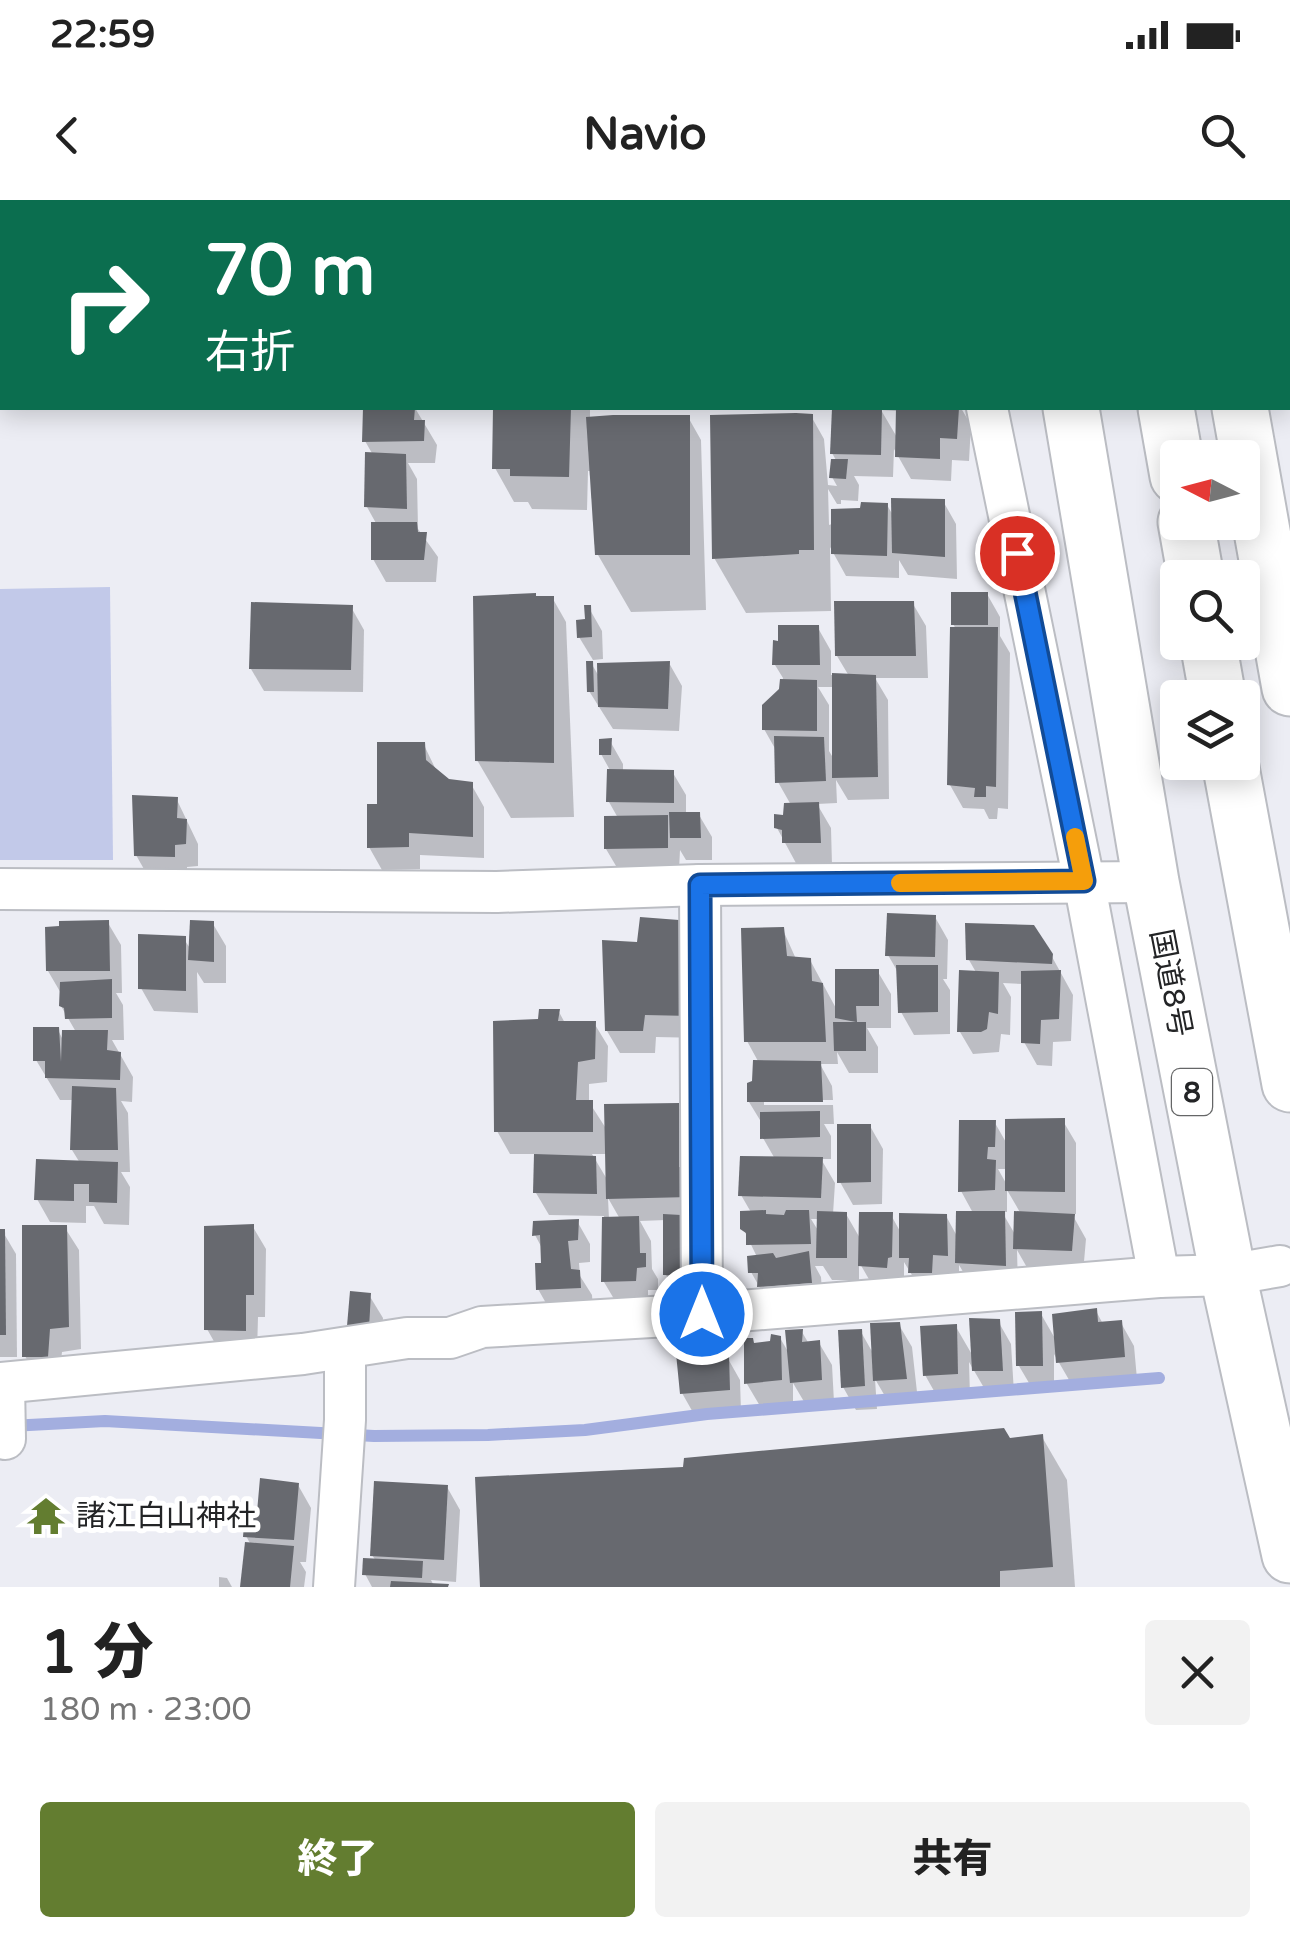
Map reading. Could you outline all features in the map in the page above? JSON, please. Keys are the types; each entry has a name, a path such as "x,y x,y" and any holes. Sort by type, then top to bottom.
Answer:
{"highway":[{"name":"国道8号","path":"1071,410 1152,882 1254,1271 1290,1555"},
{"path":"1166,410 1172,440"},
{"path":"1240,410 1290,688"},
{"path":"1233,780 1290,1084"}],"street":[{"path":"987,410 1084,881 1159,1277"},
{"path":"0,889 496,892 700,885 1152,882"},
{"path":"700,885 702,1314"},
{"path":"5,1438 2,1383 345,1348 406,1338 450,1338 482,1326 702,1314 1254,1271"},
{"path":"334,1587 344,1437 345,1348"}],"shaded area":[{"path":"110,587 113,860 0,860 0,589"}],"building":[{"path":"363,410 415,410 414,420 425,420 424,441 362,442"},
{"path":"493,410 571,410 569,477 510,476 510,469 492,469"},
{"path":"832,410 882,410 881,455 830,454"},
{"path":"896,410 959,410 957,439 940,438 940,459 895,457"},
{"path":"813,414 814,550 712,559 710,415"},
{"path":"690,415 690,555 595,555 586,417"},
{"path":"365,452 406,454 407,509 364,507"},
{"path":"831,459 848,459 846,479 829,478"},
{"path":"891,498 945,499 945,557 892,553"},
{"path":"861,502 888,503 887,556 831,554 831,509 860,508"},
{"path":"371,522 417,522 418,532 427,532 424,560 371,560"},
{"path":"951,592 988,592 988,625 951,625"},
{"path":"473,596 554,596 554,763 475,761"},
{"path":"834,601 914,601 916,656 835,656"},
{"path":"251,602 353,605 351,670 249,669"},
{"path":"584,605 591,605 592,637 577,638 576,620 585,619"},
{"path":"778,625 819,625 820,665 772,665"},
{"path":"950,627 998,627 996,787 986,786 986,797 974,797 975,788 947,785"},
{"path":"586,661 593,661 594,692 587,692"},
{"path":"670,661 668,709 598,707 597,663"},
{"path":"832,673 876,675 878,777 832,778"},
{"path":"780,679 817,680 817,731 762,730 762,705 779,689"},
{"path":"774,736 824,737 826,781 775,783"},
{"path":"612,738 611,755 599,755 599,739"},
{"path":"377,742 425,742 426,760 449,779 473,782 473,837 409,833 409,847 367,848 367,804 377,804"},
{"path":"607,769 674,770 674,803 606,802"},
{"path":"132,795 178,797 177,818 187,819 186,844 175,845 175,857 134,856"},
{"path":"819,802 821,843 782,843 782,830 774,828 774,814 783,815 784,803"},
{"path":"669,812 700,812 701,838 670,838"},
{"path":"668,815 668,848 604,849 604,816"},
{"path":"887,913 936,915 935,957 885,956"},
{"path":"640,917 692,921 691,1016 645,1015 643,1031 605,1031 602,940 637,942"},
{"path":"109,920 110,971 46,971 45,927 59,926 59,921"},
{"path":"190,920 214,921 214,962 188,960"},
{"path":"965,923 1034,925 1053,954 1052,964 966,960"},
{"path":"784,927 787,956 811,958 812,981 823,983 826,1042 744,1042 741,928"},
{"path":"138,934 186,936 186,991 138,989"},
{"path":"896,965 938,965 938,1012 898,1013"},
{"path":"835,969 879,969 879,1006 856,1006 857,1022 866,1022 866,1051 834,1051 833,1022 856,1022 835,1018"},
{"path":"959,970 999,972 998,1014 989,1012 987,1029 981,1032 957,1032"},
{"path":"1061,970 1059,1019 1041,1020 1040,1044 1021,1043 1021,971"},
{"path":"112,979 112,1018 65,1019 64,1008 59,1006 60,982"},
{"path":"539,1009 560,1009 558,1021 596,1021 595,1059 578,1062 576,1100 593,1100 593,1132 494,1132 493,1021 538,1019"},
{"path":"33,1027 59,1027 61,1062 62,1030 108,1030 107,1050 121,1052 120,1080 45,1078 45,1061 33,1061"},
{"path":"753,1060 821,1061 823,1102 747,1102"},
{"path":"72,1086 116,1088 118,1150 70,1150"},
{"path":"679,1103 679,1167 690,1167 690,1197 606,1199 604,1104"},
{"path":"820,1111 820,1137 760,1139 760,1112"},
{"path":"1065,1118 1065,1192 1005,1191 1005,1119"},
{"path":"959,1120 996,1120 995,1147 988,1147 987,1159 996,1160 995,1190 958,1192"},
{"path":"837,1124 871,1124 871,1182 837,1183"},
{"path":"534,1154 596,1156 597,1194 533,1193"},
{"path":"740,1156 823,1157 821,1198 738,1196"},
{"path":"36,1159 118,1162 117,1203 89,1202 89,1184 74,1184 74,1201 34,1200"},
{"path":"766,1210 766,1214 784,1215 786,1210 809,1210 811,1244 746,1245 746,1233 740,1229 740,1211"},
{"path":"817,1211 847,1212 847,1258 816,1258"},
{"path":"956,1211 1005,1211 1006,1266 955,1263"},
{"path":"1014,1211 1075,1214 1072,1251 1013,1249"},
{"path":"859,1212 893,1212 892,1257 888,1258 887,1268 858,1266"},
{"path":"899,1213 947,1214 948,1256 933,1255 932,1273 908,1273 909,1258 899,1258"},
{"path":"663,1214 699,1216 699,1276 663,1275"},
{"path":"639,1216 640,1253 646,1253 646,1267 637,1268 636,1281 601,1282 602,1217"},
{"path":"579,1219 578,1240 568,1241 571,1269 580,1270 581,1288 536,1290 535,1263 541,1263 540,1235 532,1236 533,1221"},
{"path":"254,1224 254,1295 246,1295 246,1331 204,1330 204,1226"},
{"path":"22,1225 67,1225 69,1327 50,1329 48,1357 22,1357"},
{"path":"0,1229 5,1229 6,1335 0,1335"},
{"path":"809,1251 812,1283 757,1287 758,1273 748,1273 747,1256 773,1253 776,1258"},
{"path":"350,1291 371,1293 369,1328 347,1326"},
{"path":"1097,1308 1098,1322 1122,1320 1125,1357 1056,1363 1052,1314"},
{"path":"1042,1311 1043,1366 1016,1366 1015,1312"},
{"path":"969,1318 1000,1319 1003,1371 972,1371"},
{"path":"900,1322 907,1379 873,1381 870,1323"},
{"path":"957,1324 958,1374 923,1376 920,1326"},
{"path":"803,1329 802,1342 820,1340 822,1380 790,1383 785,1330"},
{"path":"862,1329 865,1386 841,1388 838,1330"},
{"path":"771,1334 781,1336 782,1380 744,1384 744,1338 753,1338 754,1343 770,1341"},
{"path":"712,1339 713,1354 729,1355 730,1390 680,1394 675,1343"},
{"path":"1004,1428 1010,1438 1043,1434 1053,1567 1000,1571 1000,1587 480,1587 475,1477 683,1467 684,1458"},
{"path":"260,1478 299,1483 294,1540 243,1537 245,1512 257,1512"},
{"path":"374,1481 448,1485 444,1560 370,1556"},
{"path":"245,1542 294,1546 290,1587 240,1587"},
{"path":"363,1558 423,1561 422,1578 362,1575"},
{"path":"391,1581 449,1584 390,1587"}],"waterway":[{"path":"10,1426 105,1421 374,1436 488,1435 585,1430 707,1414 1159,1378"}],"slow traffic":[{"path":"900,883 1084,881 1075,837"}],"place":[{"name":"諸江白山神社","path":"46,1516"}],"route":[{"path":"702,1314 700,885 1084,881 1017,553"}]}
